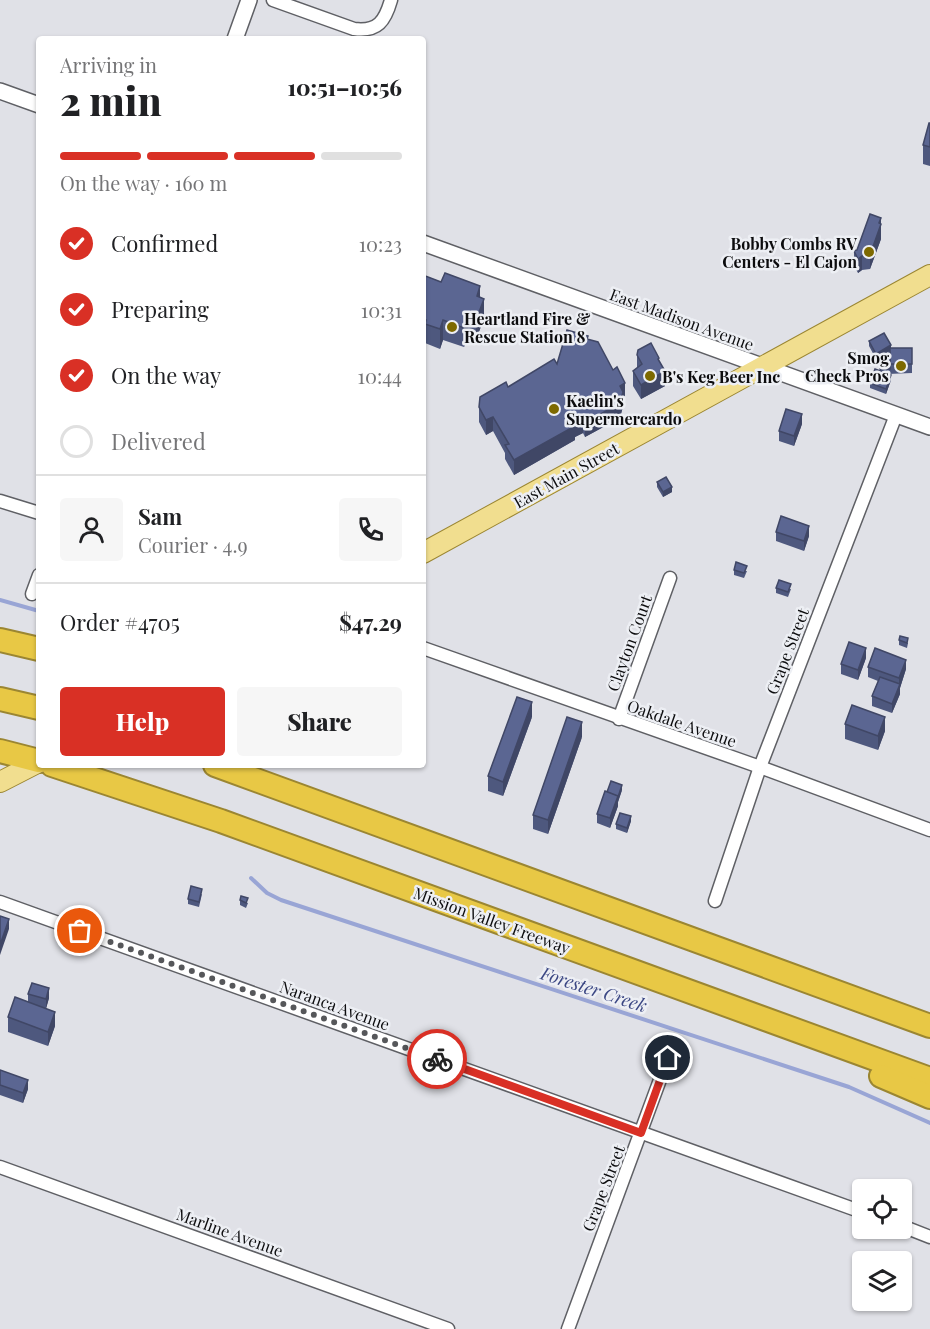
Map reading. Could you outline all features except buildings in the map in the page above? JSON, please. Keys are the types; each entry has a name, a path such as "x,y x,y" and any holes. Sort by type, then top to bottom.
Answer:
{"highway":[{"path":"0,640 36,648"},
{"path":"0,699 36,707"},
{"path":"0,751 36,760"},
{"name":"Mission Valley Freeway","path":"62,768 221,821 930,1079"},
{"path":"223,768 930,1026"},
{"path":"792,975 930,1014"},
{"path":"801,1033 843,1060 930,1097"}],"main road":[{"name":"East Main Street","path":"426,552 930,275"},
{"path":"0,782 36,763"}],"street":[{"path":"236,36 249,0"},
{"path":"273,0 354,29 370,32 387,15 392,0"},
{"path":"0,91 36,104"},
{"name":"East Madison Avenue","path":"426,244 930,427"},
{"name":"Grape Street","path":"715,901 760,767 896,415"},
{"path":"0,501 36,512"},
{"name":"Clayton Court","path":"619,719 670,578"},
{"path":"32,594 36,583"},
{"name":"Oakdale Avenue","path":"426,649 760,767 930,830"},
{"name":"Naranca Avenue","path":"0,902 852,1208"},
{"name":"Grape Street","path":"568,1329 668,1058"},
{"name":"Marline Avenue","path":"0,1167 448,1329"},
{"path":"912,1230 930,1237"}],"waterway":[{"name":"Forester Creek","path":"0,600 36,610"},
{"name":"Forester Creek","path":"251,878 267,893 281,900 849,1087 930,1123"}],"way so far":[{"path":"80,931 437,1059"}],"place":[{"name":"Bobby Combs RV Centers - El Cajon","path":"869,252"},
{"name":"Heartland Fire & Rescue Station 8","path":"452,327"},
{"name":"Smog Check Pros","path":"901,366"},
{"name":"B's Keg Beer Inc","path":"650,376"},
{"name":"Kaelin's Supermercardo","path":"554,409"}],"route":[{"path":"437,1059 641,1133 668,1058"}]}
